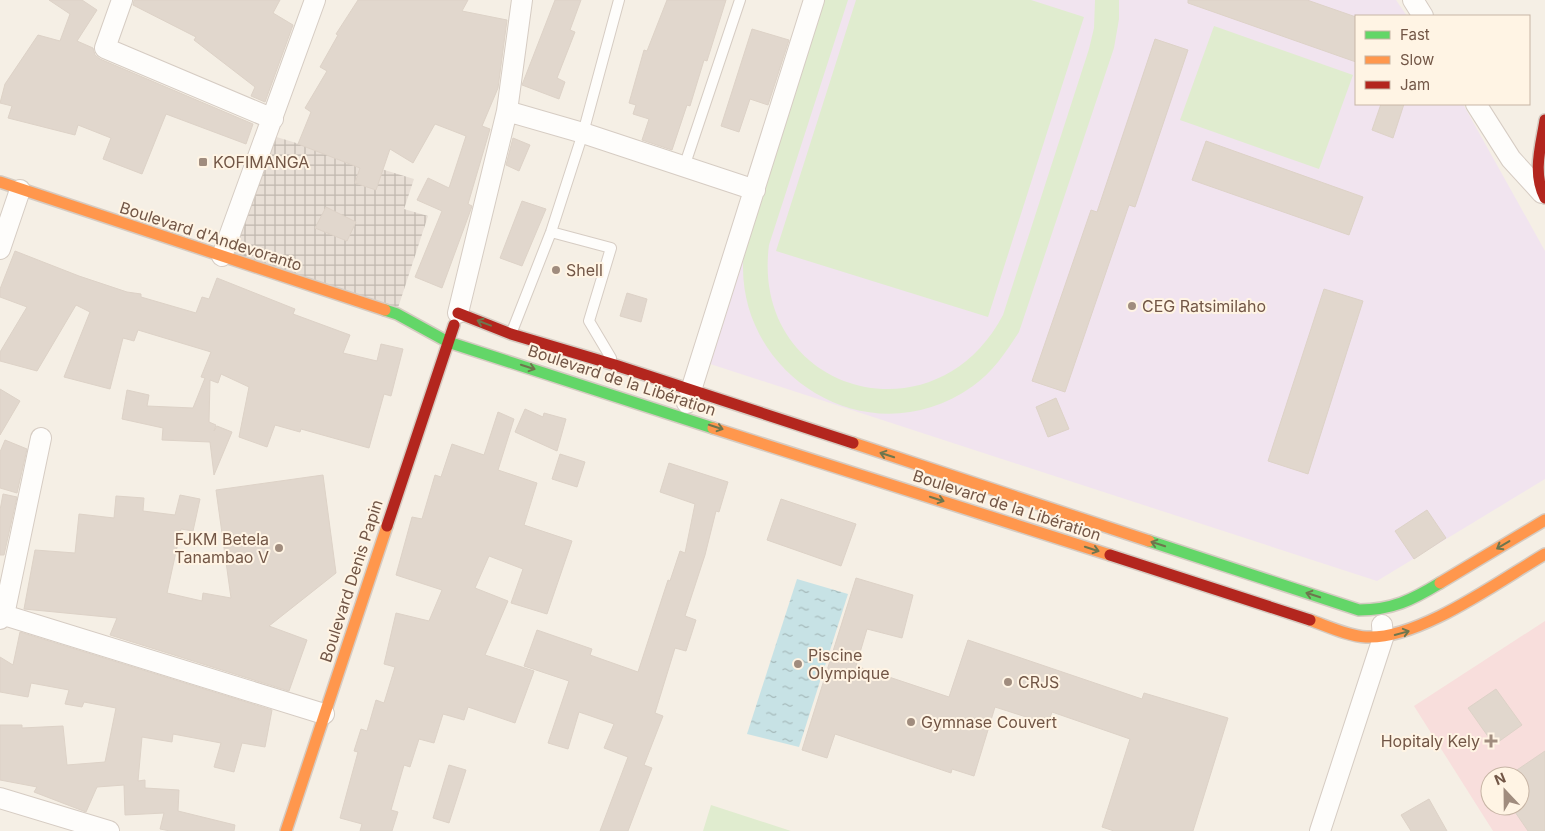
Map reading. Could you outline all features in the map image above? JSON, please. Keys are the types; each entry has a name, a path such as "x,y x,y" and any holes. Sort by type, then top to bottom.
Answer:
{"main road":[{"path":"1543,196 1538,166 1545,120"},
{"name":"Boulevard d'Andevoranto","path":"0,182 397,314 448,342"},
{"name":"Boulevard de la Libération","path":"454,314 511,334 615,365 1359,610 1382,610 1412,600 1545,520"},
{"name":"Boulevard Denis Papin","path":"286,831 448,342 454,314"},
{"path":"412,321 430,318"},
{"name":"Boulevard de la Libération","path":"448,342 1355,634 1382,638 1408,632 1428,623 1545,554"}],"street":[{"path":"122,0 105,48 273,120"},
{"path":"222,256 315,0"},
{"path":"454,314 507,110 522,0"},
{"path":"683,417 814,0"},
{"path":"1413,0 1422,15"},
{"path":"1477,105 1510,159 1543,196"},
{"path":"507,110 755,190"},
{"path":"0,249 20,190"},
{"path":"41,438 2,617 324,714"},
{"path":"1320,831 1382,638 1382,610"},
{"path":"0,798 109,831"}],"lane":[{"path":"511,334 551,232 583,133 619,0"},
{"path":"684,168 740,0"},
{"path":"551,232 611,248 589,320 615,365"}],"shaded area":[{"name":"CEG Ratsimilaho","path":"821,0 1396,0 1406,15 1355,15 1355,105 1464,105 1545,251 1545,479 1377,581 701,361"},
{"path":"270,135 414,179 404,209 428,216 397,311 228,253"},
{"name":"Hopitaly Kely","path":"1545,621 1545,831 1493,831 1484,816 1530,816 1530,766 1480,766 1480,810 1414,706"}],"green space":[{"path":"824,0 848,0 769,245 771,295 788,336 816,366 853,384 894,389 935,380 972,356 1003,315 1089,49 1094,28 1095,0 1119,0 1119,19 1114,48 1019,332 999,361 973,386 930,407 887,414 845,407 807,388 776,359 754,323 744,280 747,233"},
{"path":"856,0 1031,0 1084,17 988,317 776,251"},
{"path":"1214,26 1353,75 1319,169 1180,120"},
{"path":"711,805 791,831 703,831"}],"water":[{"name":"Piscine Olympique","path":"797,579 848,594 799,747 747,734"}],"building":[{"path":"49,0 82,0 97,10 77,41 93,48 95,55 100,59 253,124 246,144 166,114 142,174 103,159 111,138 78,125 75,135 8,118 12,106 0,103 5,84 38,35 60,41 70,14"},
{"path":"134,0 280,0 273,13 293,25 265,102 251,96 255,87 194,40 196,37 133,5"},
{"path":"358,0 468,0 462,11 507,20 498,88 482,126 490,129 468,204 472,206 442,288 415,277 442,211 417,200 428,178 449,188 466,136 435,124 413,163 390,149 376,190 355,183 360,168 298,144 311,112 305,108 327,71 320,67 338,35 336,34"},
{"path":"555,0 581,0 570,30 575,32 557,78 565,82 559,99 522,85"},
{"path":"667,0 726,0 707,61 704,60 690,106 687,105 672,150 642,140 649,119 633,114 636,105 629,103 644,50 647,51"},
{"path":"1188,0 1307,0 1355,17 1355,62 1188,3"},
{"path":"752,29 789,40 768,105 750,99 739,132 721,126"},
{"path":"1155,39 1188,50 1135,207 1129,205 1065,392 1032,381 1091,210 1097,212"},
{"path":"1381,105 1404,105 1393,138 1372,130"},
{"path":"513,138 530,145 519,171 506,165"},
{"path":"1206,141 1363,197 1349,235 1192,180"},
{"path":"522,201 546,209 522,266 500,258"},
{"path":"326,207 356,222 347,241 315,228"},
{"path":"15,251 79,276 127,292 141,294 141,297 196,313 202,297 209,299 217,278 295,309 293,314 350,335 343,353 377,361 381,344 403,349 391,396 384,394 369,448 301,429 300,432 275,425 267,447 239,437 249,387 221,374 218,383 210,380 209,422 216,425 214,431 217,426 232,432 214,475 210,442 162,440 163,428 122,419 127,390 149,395 147,406 193,408 205,378 201,377 211,352 138,330 134,341 123,338 110,389 64,377 90,312 76,305 37,371 0,361 0,352 27,307 0,297 0,289"},
{"path":"1324,289 1363,301 1308,474 1268,461"},
{"path":"627,293 647,299 641,322 620,316"},
{"path":"0,389 20,401 0,435"},
{"path":"1056,398 1069,429 1048,437 1036,407"},
{"path":"525,409 543,417 544,413 566,419 557,451 515,432"},
{"path":"498,412 514,419 498,470 537,483 524,525 572,541 547,614 511,603 523,569 489,556 475,588 508,601 485,655 534,671 515,723 468,707 464,720 443,714 434,743 419,739 410,767 404,765 391,810 398,812 392,831 360,831 362,824 340,818 358,752 354,751 361,729 367,731 376,700 384,703 395,667 384,664 396,613 429,621 442,590 396,575 412,517 422,519 435,475 441,477 452,444 484,455"},
{"path":"5,440 27,449 17,493 0,488 0,452"},
{"path":"560,454 585,462 577,487 552,479"},
{"path":"669,463 728,482 719,512 716,511 705,555 685,616 696,620 686,651 675,648 655,713 663,716 644,765 652,768 628,831 600,831 628,757 604,748 614,724 579,712 568,749 548,743 569,681 524,666 537,630 592,649 590,655 638,672 668,580 670,581 680,551 685,553 695,504 660,492"},
{"path":"323,475 336,573 269,626 307,640 289,691 110,635 117,618 24,609 35,550 75,553 79,514 114,518 116,496 144,498 143,511 175,515 180,495 200,499 193,531 181,529 167,593 202,601 203,593 231,598 216,490"},
{"path":"3,494 17,497 4,555 0,555 0,510"},
{"path":"781,499 856,524 841,566 767,540"},
{"path":"1427,510 1446,538 1414,559 1395,531"},
{"path":"856,578 913,595 902,638 867,629 856,666 949,697 968,640 1142,699 1144,693 1228,718 1193,831 1114,831 1102,827 1130,739 1052,712 1048,724 995,707 974,776 952,769 951,773 835,734 827,758 802,750"},
{"path":"20,632 272,710 265,747 242,743 234,772 214,767 221,743 173,734 172,742 142,737 138,781 145,780 145,788 179,790 178,811 235,825 234,831 170,831 160,829 164,813 125,815 124,785 97,787 86,812 34,792 37,787 0,780 0,725 22,725 22,728 63,726 67,765 105,762 116,708 84,702 82,707 65,704 69,690 31,683 28,697 0,692 0,657 13,665"},
{"path":"1496,689 1522,725 1494,745 1468,708"},
{"path":"1545,751 1545,831 1528,831 1518,816 1530,816 1530,766 1523,766"},
{"path":"449,765 466,770 449,823 433,818"},
{"path":"1429,799 1447,831 1411,831 1401,815"}],"traffic: fast":[{"path":"385,310 397,314 448,342 713,428"},
{"path":"1149,541 1359,610 1392,606 1440,583"}],"traffic: slow":[{"path":"0,182 385,310"},
{"path":"713,428 1110,555"},
{"path":"853,443 1149,541"},
{"path":"1440,583 1545,520"},
{"path":"286,831 387,526"},
{"path":"1310,620 1345,633 1366,637 1387,635 1410,629 1458,607 1545,554"}],"traffic: jam":[{"path":"1545,120 1538,169 1541,189 1545,198"},
{"path":"458,313 511,334 615,365 853,443"},
{"path":"387,526 454,325"},
{"path":"1110,555 1310,620"}],"place":[{"name":"KOFIMANGA","path":"203,162"},
{"name":"Shell","path":"556,270"},
{"name":"CEG Ratsimilaho","path":"1132,306"},
{"name":"FJKM Betela Tanambao V","path":"279,548"},
{"name":"Piscine Olympique","path":"798,664"},
{"name":"CRJS","path":"1008,682"},
{"name":"Gymnase Couvert","path":"911,722"},
{"name":"Hopitaly Kely","path":"1491,741"}]}
